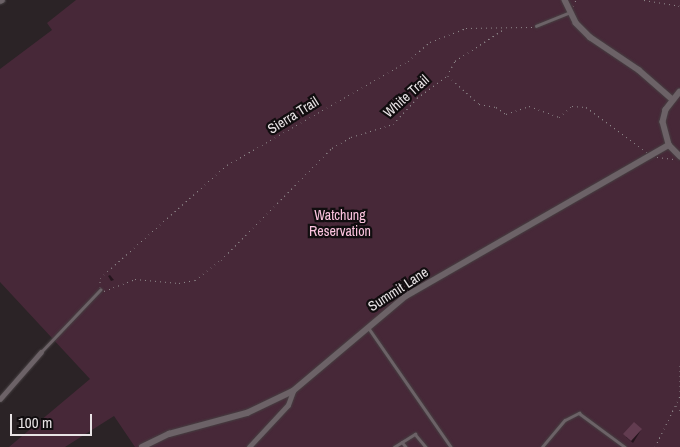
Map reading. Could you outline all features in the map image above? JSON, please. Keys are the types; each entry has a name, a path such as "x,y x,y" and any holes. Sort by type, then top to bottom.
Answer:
{"street":[{"path":"565,0 569,13 590,37 639,70 672,100"},
{"path":"680,92 672,100 663,122 669,145 680,156"},
{"name":"Summit Lane","path":"142,447 169,434 247,413 293,391 367,326 406,296 669,145"},
{"path":"0,399 41,352"},
{"path":"249,447 288,405 293,391"}],"lane":[{"path":"536,26 569,13"},
{"path":"41,352 100,290"},
{"path":"367,326 452,447"},
{"path":"542,447 565,420 579,413 625,447"},
{"path":"394,447 415,434 426,447"},
{"path":"402,442 406,447"}],"path":[{"path":"644,0 680,6"},
{"name":"Sierra Trail","path":"100,290 100,278 227,165 408,61 430,42 466,28 536,26"},
{"path":"448,76 456,61 504,28"},
{"name":"White Trail","path":"100,290 135,279 180,284 195,280 221,260 332,148 351,136 393,124 417,98 448,76 479,104 496,107 506,114 529,106 559,117 572,106 586,107 622,138 652,155 680,162"},
{"path":"680,364 680,392"},
{"path":"655,447 680,396"},
{"path":"675,406 680,410"}],"green space":[{"name":"Watchung Reservation","path":"76,0 680,0 680,447 135,447 114,416 65,447 9,447 90,379 0,282 0,69 52,30 47,23"}],"building":[{"path":"634,422 642,429 631,441 623,434"}]}
